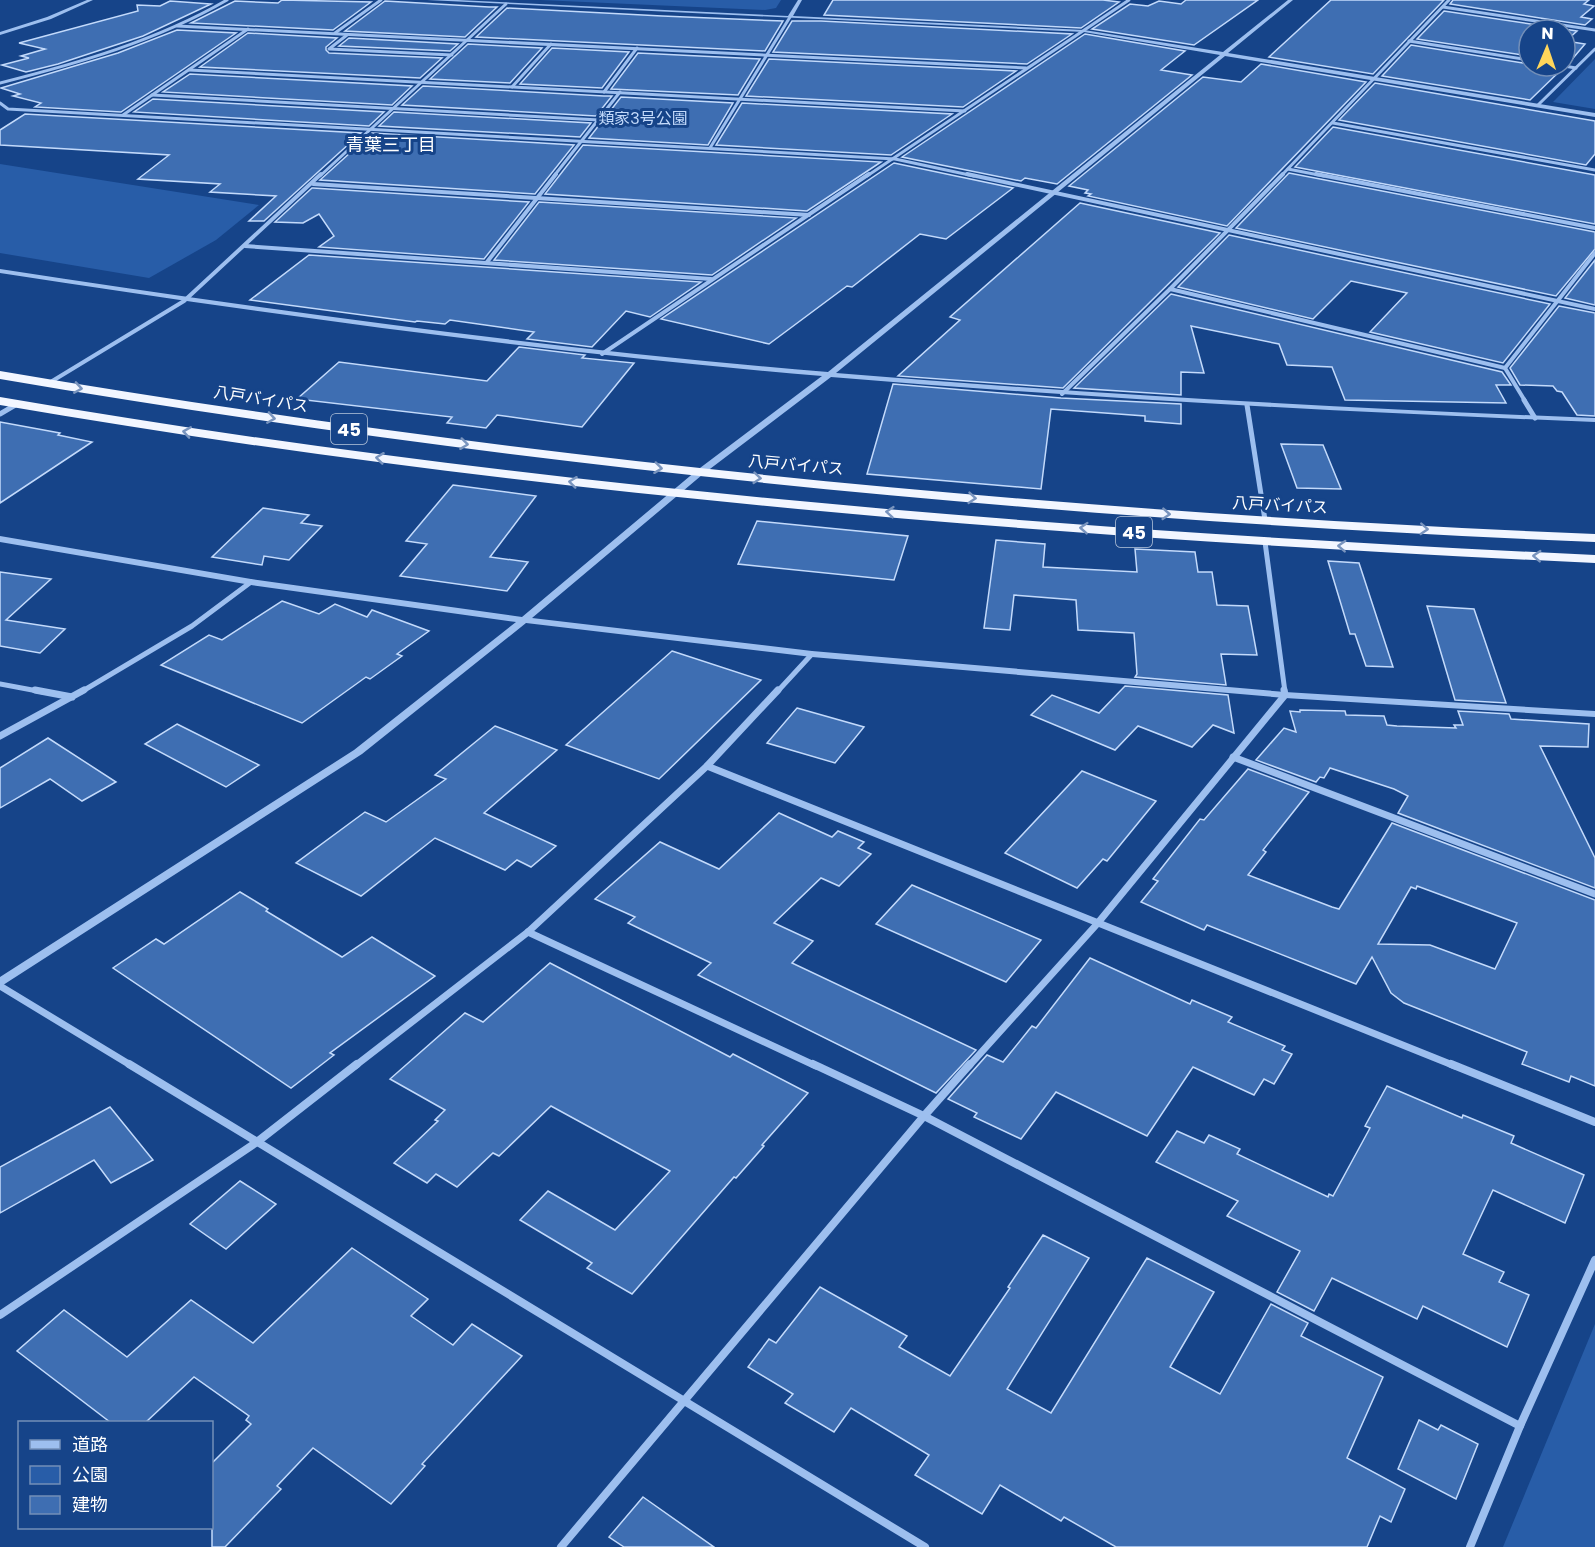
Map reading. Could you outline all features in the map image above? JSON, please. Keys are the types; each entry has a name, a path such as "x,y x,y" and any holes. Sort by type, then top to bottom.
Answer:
{"highway":[{"name":"八戸バイパス","path":"0,375 321,425 699,472 1024,503 1265,520 1595,538"},
{"name":"八戸バイパス","path":"0,400 246,441 673,494 1264,542 1595,559"}],"street":[{"path":"0,34 49,18 91,0"},
{"path":"0,83 57,68 177,26 227,0"},
{"path":"334,34 381,0"},
{"path":"429,0 1084,31 1225,52 1595,115"},
{"path":"711,148 800,0"},
{"path":"602,354 1129,0"},
{"path":"925,1547 0,984 358,752 524,620 699,472 828,376 1291,0"},
{"path":"1062,394 1170,289 1333,123 1449,0"},
{"path":"49,384 184,301 506,4"},
{"path":"1443,7 1595,30"},
{"path":"177,26 1026,68"},
{"path":"123,115 248,29"},
{"path":"347,34 329,49 452,55"},
{"path":"1409,41 1517,58"},
{"path":"513,87 551,44"},
{"path":"604,92 637,48"},
{"path":"1577,67 1595,49"},
{"path":"189,70 965,111"},
{"path":"1538,105 1566,78"},
{"path":"486,262 620,92"},
{"path":"152,95 598,120"},
{"path":"0,103 8,109"},
{"path":"0,112 8,109 123,115 895,159 1595,309"},
{"path":"1333,123 1595,170"},
{"path":"1288,168 1595,228"},
{"path":"313,184 810,215"},
{"path":"245,246 711,279"},
{"path":"1505,368 1595,253"},
{"path":"0,271 184,301 384,328 602,354 828,376 1247,405 1595,420"},
{"path":"1170,289 1505,368 1535,418"},
{"path":"0,414 17,404"},
{"path":"1247,405 1265,520"},
{"path":"0,539 251,582 524,620 812,654 1285,695 1595,714"},
{"path":"561,1547 924,1116 1097,924 1285,695 1264,542"},
{"path":"0,736 72,697 210,615 251,582"},
{"path":"0,1315 257,1142 528,932 707,766 812,654"},
{"path":"0,684 72,697"},
{"path":"1233,757 1595,894"},
{"path":"707,766 1595,1122"},
{"path":"528,932 924,1116 1520,1426"},
{"path":"1470,1547 1520,1426 1595,1260"}],"green space":[{"path":"540,0 781,0 776,8 765,10"},
{"path":"1595,59 1595,109 1553,102"},
{"path":"0,164 259,205 216,240 149,278 0,253"},
{"path":"1595,1324 1595,1547 1503,1547"}],"building":[{"path":"282,0 371,2 333,30 191,23 235,1 278,3"},
{"path":"833,0 1103,0 1119,2 1081,28 824,15"},
{"path":"1186,0 1258,0 1194,45 1092,29 1130,4 1148,6 1159,1 1181,4"},
{"path":"1331,0 1444,0 1373,74 1269,57"},
{"path":"1453,0 1589,0 1584,4 1594,6 1581,17 1592,19 1585,25 1577,24 1577,18 1540,18 1450,4"},
{"path":"170,1 211,4 143,36 58,64 26,72 2,65 29,58 21,56 45,49 19,43 138,11 137,5 160,6"},
{"path":"385,1 497,7 465,37 345,31"},
{"path":"507,8 783,21 765,51 476,37"},
{"path":"1444,11 1517,22 1517,54 1417,39"},
{"path":"792,21 1072,34 1027,64 773,52"},
{"path":"177,30 236,33 121,112 35,107 41,103 13,96 20,94 1,88 118,53"},
{"path":"248,33 337,38 326,47 329,53 442,58 420,78 200,67"},
{"path":"1085,34 1185,51 1161,70 1192,75 1057,184 1025,178 1021,181 902,157"},
{"path":"349,38 458,44 450,51 339,46"},
{"path":"1577,43 1585,44 1577,54"},
{"path":"468,44 542,48 510,83 430,79"},
{"path":"1411,45 1517,62 1517,78 1553,78 1530,100 1382,76"},
{"path":"552,48 629,52 602,88 520,84"},
{"path":"638,53 760,59 738,95 611,89"},
{"path":"769,59 1016,71 963,107 746,96"},
{"path":"1261,64 1366,82 1227,226 1088,196 1091,194 1085,193 1088,190 1069,186 1203,77 1241,82"},
{"path":"190,74 412,86 392,105 163,92"},
{"path":"1375,83 1595,121 1595,154 1586,165 1339,120"},
{"path":"423,86 612,96 596,116 402,105"},
{"name":"類家3号公園","path":"621,97 733,103 708,145 589,138"},
{"path":"153,99 384,112 369,126 134,112"},
{"path":"742,103 952,114 891,155 716,145"},
{"path":"394,112 591,123 580,137 379,126"},
{"path":"25,114 361,133 264,221 249,221 276,196 210,192 220,184 138,179 169,155 0,145 0,130"},
{"path":"1333,127 1595,175 1595,224 1295,167"},
{"path":"372,133 574,145 535,194 320,180"},
{"path":"583,145 881,162 807,211 545,194"},
{"path":"894,163 1013,188 946,239 920,234 852,287 847,286 769,344 661,319"},
{"path":"1289,173 1595,232 1595,249 1556,296 1236,228"},
{"path":"312,188 529,202 484,259 319,247 334,236 319,214 303,223 275,222"},
{"path":"539,202 796,218 712,275 494,260"},
{"path":"1080,203 1220,233 1063,388 898,376 960,320 950,317"},
{"path":"1229,235 1550,304 1503,363 1370,332 1407,293 1351,281 1313,319 1178,287"},
{"path":"309,255 701,282 650,317 626,311 592,347 527,339 534,332 450,320 445,324 415,322 250,300"},
{"path":"1595,260 1595,305 1565,298"},
{"path":"1171,294 1502,372 1511,385 1496,385 1506,403 1345,400 1332,367 1287,365 1279,344 1191,326 1204,373 1181,372 1181,395 1074,388"},
{"path":"1559,306 1595,313 1595,416 1577,415 1562,392 1557,391 1553,386 1520,385 1510,368"},
{"path":"519,347 585,355 582,358 634,363 582,427 497,415 486,428 447,423 452,417 297,399 339,362 487,381"},
{"path":"893,384 1061,398 1181,404 1181,424 1145,421 1145,416 1051,409 1041,489 867,474"},
{"path":"0,422 60,433 58,435 92,442 0,503"},
{"path":"1281,444 1323,445 1341,489 1297,488"},
{"path":"453,485 536,496 490,557 528,562 507,591 400,576 427,544 406,541"},
{"path":"263,508 309,515 301,523 322,526 289,560 264,556 262,565 212,557"},
{"path":"757,521 908,536 894,580 738,564"},
{"path":"996,540 1045,544 1043,567 1137,572 1135,549 1195,552 1198,572 1212,572 1217,605 1248,606 1257,655 1221,654 1226,685 1135,677 1137,674 1134,633 1078,630 1076,600 1014,595 1010,630 984,628"},
{"path":"1328,561 1359,563 1393,667 1366,666 1355,634 1350,634"},
{"path":"0,572 51,579 6,620 65,629 40,653 0,646"},
{"path":"282,601 319,614 335,604 367,617 372,610 429,631 397,654 402,656 370,679 366,677 302,723 161,665 209,635 222,640"},
{"path":"1427,606 1474,609 1506,703 1455,700"},
{"path":"672,651 761,680 659,779 566,745"},
{"path":"1125,686 1228,695 1234,733 1213,725 1192,747 1138,726 1115,750 1031,715 1052,695 1099,713"},
{"path":"797,708 864,727 835,763 767,743"},
{"path":"1300,710 1345,711 1346,715 1384,716 1387,725 1397,726 1456,728 1454,725 1463,725 1458,711 1509,714 1511,719 1589,724 1588,747 1540,746 1595,858 1595,888 1398,813 1408,796 1394,789 1330,768 1324,778 1320,777 1316,782 1256,760 1284,728 1296,732 1290,711 1300,712"},
{"path":"177,724 259,765 226,787 145,744"},
{"path":"495,726 557,750 484,813 556,846 531,867 517,860 505,870 435,838 361,896 296,863 365,812 386,822 446,779 435,775"},
{"path":"48,738 116,782 82,801 50,779 0,808 0,768"},
{"path":"1248,769 1309,792 1263,850 1266,852 1248,875 1339,909 1392,823 1595,900 1595,1086 1571,1076 1569,1082 1522,1064 1527,1052 1404,1003 1391,993 1372,957 1356,984 1207,925 1204,930 1141,902 1158,881 1153,879 1200,819 1204,820","holes":["1417,886 1517,923 1495,969 1430,945 1378,944 1411,887 1416,889"]},
{"path":"1082,771 1156,801 1107,861 1103,859 1077,888 1005,853"},
{"path":"779,813 832,837 838,831 864,842 858,848 871,854 839,886 821,878 774,923 813,941 792,963 976,1050 936,1093 698,975 711,963 628,923 635,917 595,899 660,842 719,869"},
{"path":"912,885 1041,940 1006,982 876,924"},
{"path":"240,892 268,909 266,911 342,957 372,937 435,976 330,1053 334,1055 291,1088 113,968 156,939 164,944"},
{"path":"1090,958 1190,1004 1192,1000 1232,1017 1228,1022 1285,1046 1282,1050 1292,1054 1274,1084 1264,1079 1254,1095 1193,1067 1147,1136 1056,1092 1021,1139 974,1117 977,1113 948,1099 987,1055 1003,1062 1032,1026 1036,1028"},
{"path":"550,963 730,1057 733,1054 808,1093 736,1178 734,1177 632,1294 587,1268 592,1263 520,1220 548,1191 615,1230 670,1171 551,1106 499,1156 493,1153 457,1187 436,1174 427,1183 394,1163 438,1121 435,1120 445,1110 390,1079 465,1013 483,1022"},
{"path":"1387,1086 1462,1118 1463,1115 1514,1136 1511,1143 1584,1175 1565,1223 1493,1190 1463,1254 1504,1272 1499,1282 1529,1295 1507,1347 1423,1306 1417,1319 1332,1278 1314,1311 1277,1292 1300,1251 1227,1216 1238,1201 1156,1162 1177,1131 1204,1143 1209,1135 1240,1149 1237,1154 1328,1197 1329,1194 1333,1196 1370,1128 1365,1126"},
{"path":"110,1107 153,1160 111,1183 94,1160 0,1213 0,1167"},
{"path":"240,1181 276,1204 226,1249 190,1224"},
{"path":"1043,1235 1089,1258 1007,1389 1051,1413 1147,1258 1214,1292 1170,1367 1220,1394 1271,1304 1308,1323 1301,1336 1383,1377 1347,1458 1405,1489 1391,1522 1380,1516 1367,1547 1116,1547 1064,1517 1061,1521 1000,1485 982,1514 915,1475 929,1455 851,1408 834,1432 785,1403 793,1394 748,1367 769,1339 776,1343 820,1287 907,1336 899,1347 950,1376"},
{"path":"352,1248 428,1299 411,1316 453,1345 472,1324 522,1356 422,1464 425,1466 391,1504 313,1448 277,1486 281,1489 225,1547 212,1547 213,1462 251,1424 246,1420 249,1416 194,1377 147,1421 109,1421 17,1351 64,1310 127,1357 191,1300 253,1343"},
{"path":"1419,1420 1438,1430 1441,1425 1478,1444 1456,1499 1398,1469"},
{"path":"643,1497 714,1547 624,1547 609,1537"}],"district":[{"name":"青葉三丁目","path":"391,144"}]}
